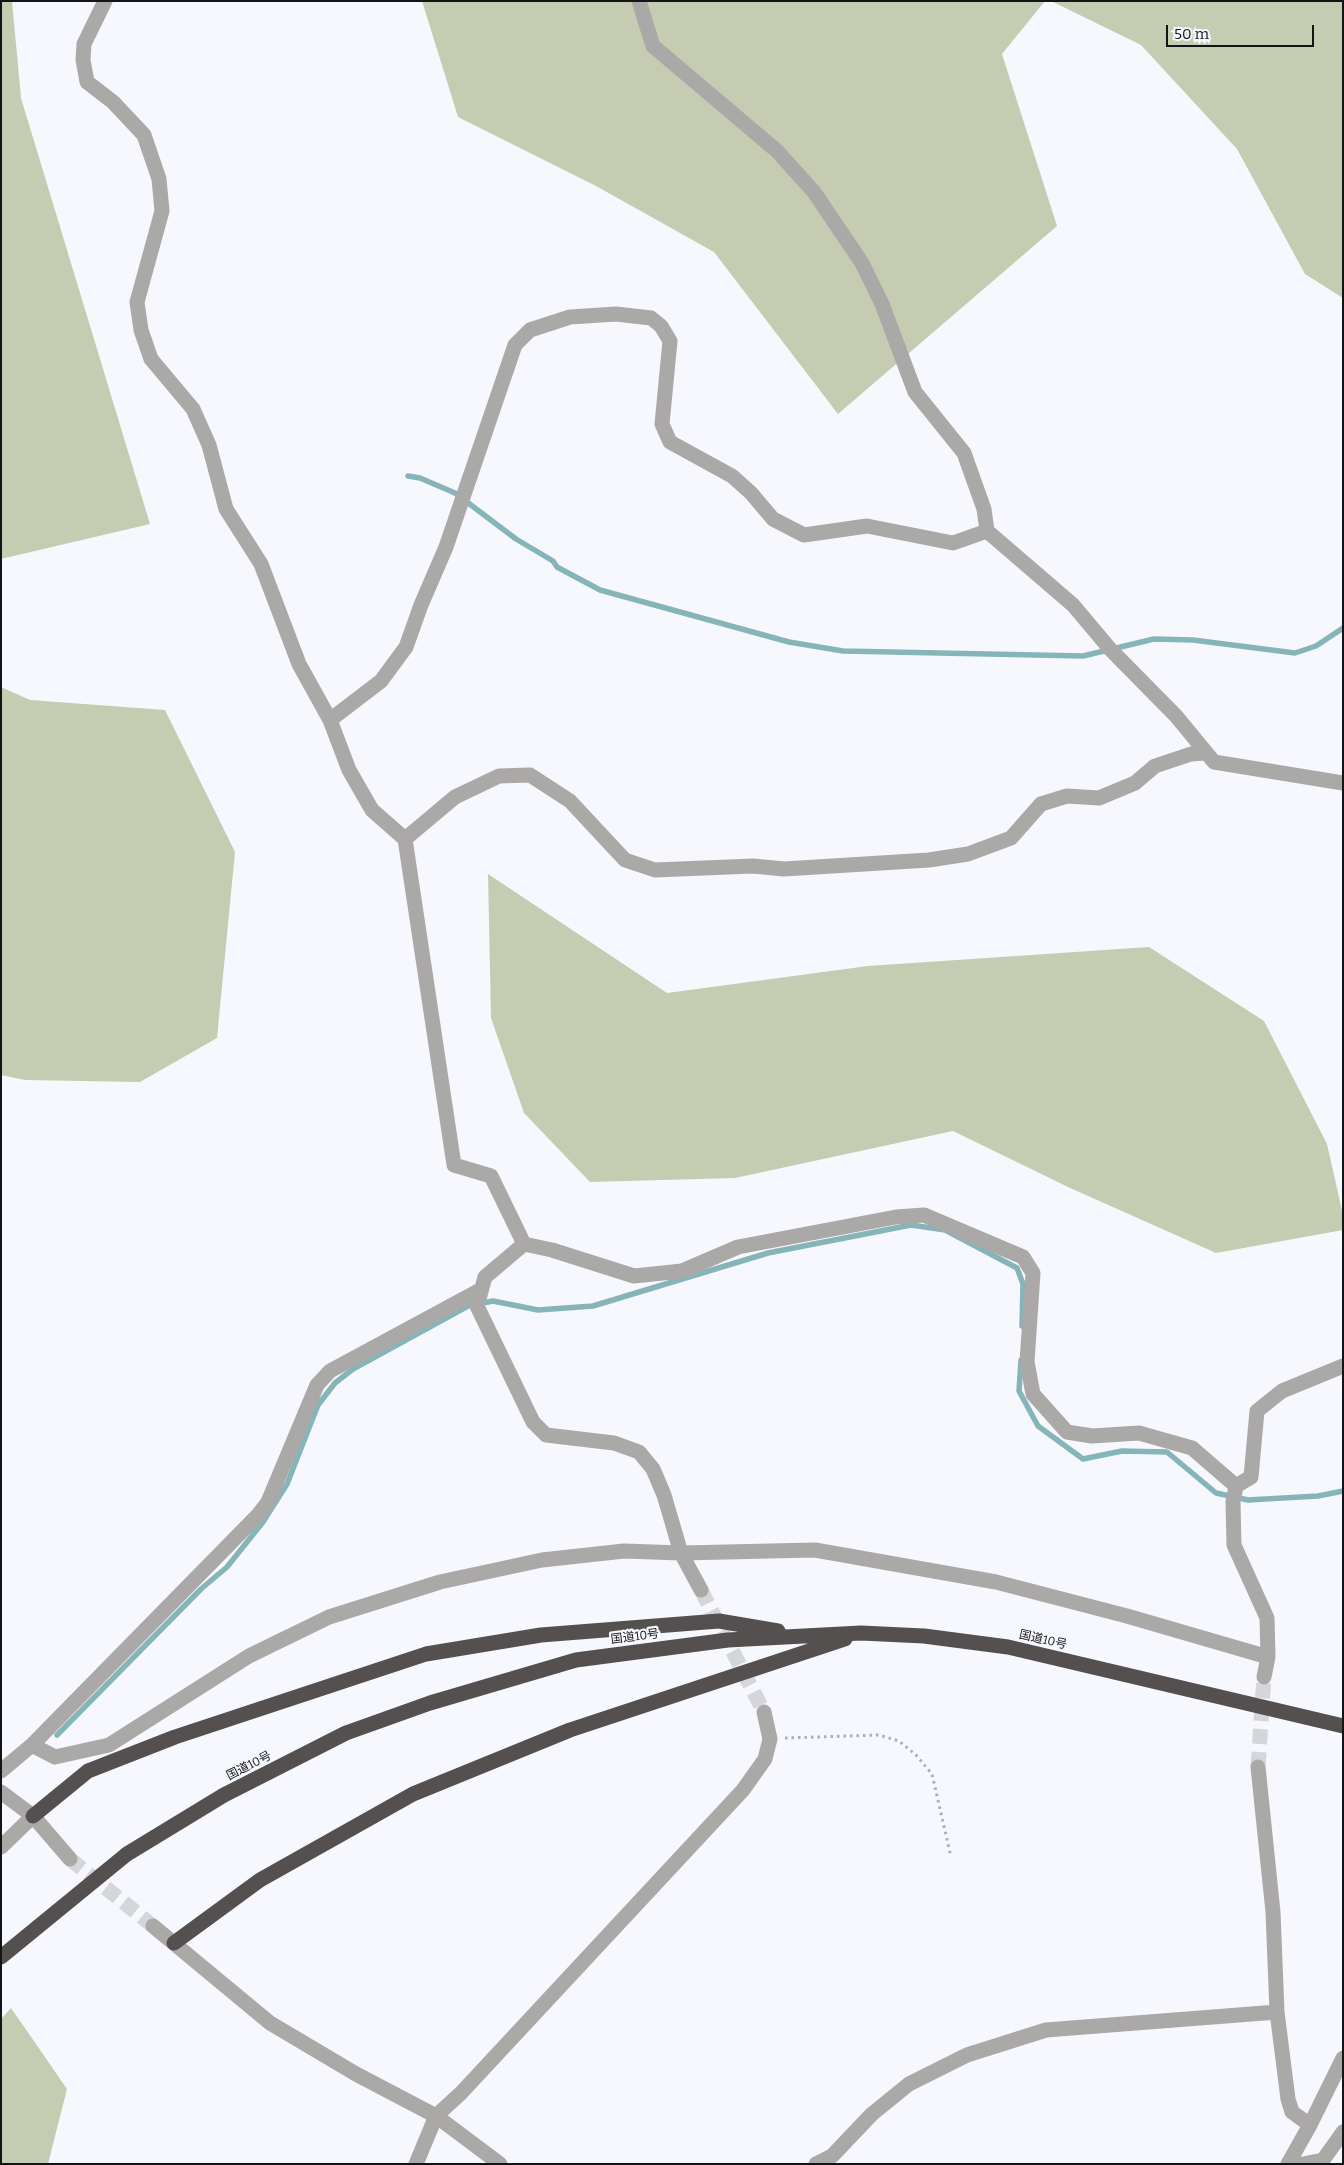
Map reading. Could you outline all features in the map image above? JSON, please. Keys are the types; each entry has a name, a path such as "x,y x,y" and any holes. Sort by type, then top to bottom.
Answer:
{"highway":[{"path":"33,1816 88,1771 176,1737 426,1654 541,1635 719,1621 803,1636"},
{"name":"国道10号","path":"1,1957 127,1854 224,1795 346,1733 430,1703 576,1660 728,1640 861,1633 924,1636 1008,1647 1343,1726"},
{"path":"174,1944 260,1880 413,1794 570,1730 861,1633"}],"street":[{"path":"105,1 84,44 83,60 87,82 113,102 144,135 159,179 162,211 137,302 141,330 151,359 193,409 209,445 226,509 260,564 299,664 330,720 349,770 372,810 405,839 454,1165 491,1176 524,1244"},
{"path":"639,1 652,46 777,151 814,192 862,263 882,304 914,392 964,453 984,509 988,531 1074,605 1110,649 1176,716 1214,762 1343,783"},
{"path":"330,720 381,681 406,647 421,604 446,547 516,345 530,330 570,317 616,314 651,318 661,326 670,341 662,424 670,442 732,476 751,493 772,519 804,535 867,526 953,543 988,531"},
{"path":"405,839 455,797 499,776 530,775 570,801 625,860 655,870 753,866 784,869 929,860 968,854 1011,838 1041,804 1067,796 1099,798 1135,783 1155,766 1191,754 1205,753"},
{"path":"524,1244 552,1250 634,1276 682,1270 738,1247 896,1217 924,1215 1023,1257 1033,1273 1026,1362 1033,1394 1066,1432 1092,1436 1138,1433 1192,1448 1236,1486"},
{"path":"524,1244 485,1276 477,1306 533,1422 546,1435 614,1444 639,1452 653,1469 664,1494 681,1553 701,1590"},
{"path":"1,1771 32,1745 258,1515 268,1502 317,1384 330,1371 480,1290"},
{"path":"1264,1677 1268,1657 1267,1618 1234,1545 1233,1502 1236,1486 1251,1477 1257,1411 1282,1391 1343,1366"},
{"path":"32,1745 55,1757 109,1745 249,1656 329,1617 440,1582 542,1560 624,1551 681,1553 815,1550 996,1582 1127,1616 1268,1657"},
{"path":"416,2164 436,2116 475,2079 743,1790 765,1759 770,1738 764,1712"},
{"path":"1258,1767 1273,1912 1277,2012 1288,2099 1292,2112 1310,2125"},
{"path":"1,1792 33,1816 70,1859"},
{"path":"1,1847 33,1816"},
{"path":"154,1926 270,2023 356,2074 436,2116 500,2164"},
{"path":"816,2164 832,2156 872,2114 909,2084 967,2055 1046,2030 1277,2012"},
{"path":"1288,2164 1310,2125 1343,2058"},
{"path":"1303,2164 1323,2160 1343,2132"}],"path":[{"path":"770,1738 878,1735 899,1741 916,1754 932,1774 952,1857"}],"green space":[{"path":"1,1 12,1 21,98 150,524 1,559"},
{"path":"422,1 1045,1 1002,54 1057,226 838,414 714,252 596,186 458,117"},
{"path":"1051,1 1343,1 1343,298 1305,274 1237,149 1141,45"},
{"path":"1,687 30,700 165,710 235,852 217,1038 140,1082 25,1080 1,1075"},
{"path":"488,874 667,993 868,966 1149,947 1264,1021 1327,1144 1343,1215 1343,1230 1216,1253 1068,1187 953,1131 735,1178 590,1182 524,1113 491,1018"},
{"path":"11,2008 67,2089 48,2164 1,2164 1,2019"}],"waterway":[{"path":"408,476 420,478 455,493 516,539 553,561 557,567 600,590 789,642 843,651 1083,656 1154,639 1193,640 1295,653 1316,646 1343,628"},
{"path":"57,1735 201,1589 227,1567 263,1522 287,1484 318,1405 335,1383 353,1369 468,1306 493,1301 538,1310 593,1306 768,1253 911,1225 945,1230 1017,1268 1023,1284 1022,1326"},
{"path":"1021,1360 1019,1391 1038,1426 1083,1459 1122,1451 1167,1452 1216,1493 1248,1500 1318,1496 1343,1491"}],"tunnel":[{"path":"701,1590 764,1712"},
{"path":"1258,1767 1264,1677"},
{"path":"70,1859 153,1926"}]}
